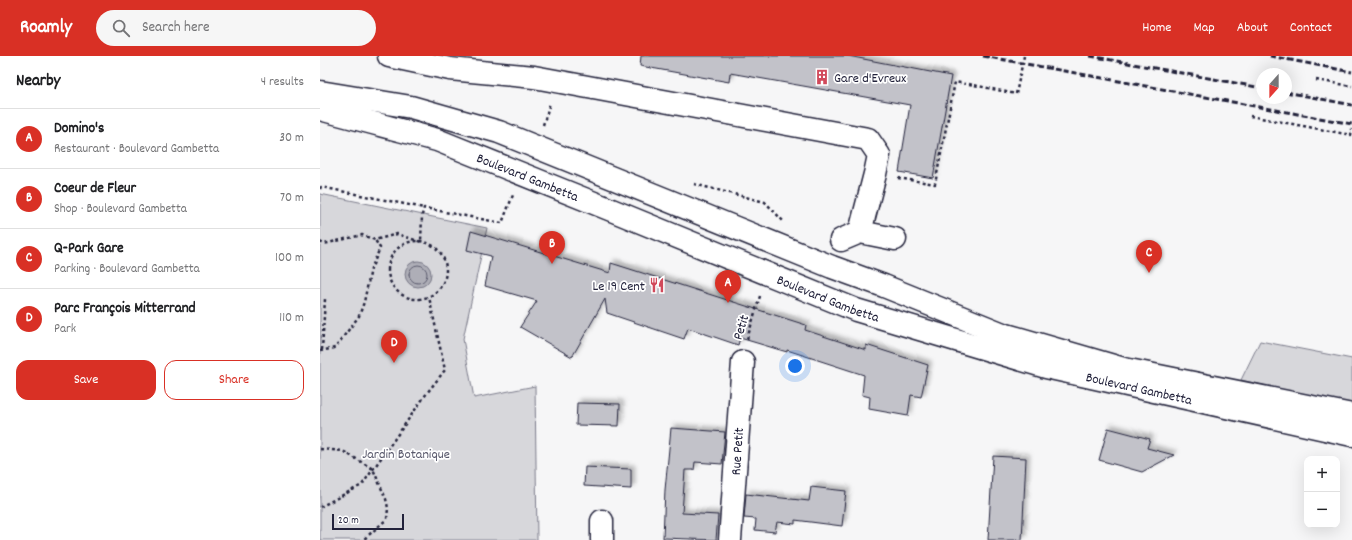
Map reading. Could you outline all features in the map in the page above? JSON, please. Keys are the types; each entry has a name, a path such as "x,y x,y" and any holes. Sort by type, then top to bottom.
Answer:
{"main road":[{"path":"389,56 450,69 534,77 868,139 879,155 876,174 851,236 895,239"},
{"path":"320,92 411,106 499,132 832,267 884,286 1003,334 1124,369 1352,415"},
{"name":"Boulevard Gambetta","path":"320,109 437,140 856,310 1046,367 1352,435"},
{"path":"490,162 499,132"},
{"path":"609,209 686,229 797,273 819,276 832,267"},
{"name":"Rue Petit","path":"730,540 742,362"}],"path":[{"path":"876,174 935,184 955,82 1016,94 1024,56"},
{"path":"1316,80 1352,86"},
{"path":"1250,116 1351,136 1352,129"},
{"path":"320,188 502,223 514,191"},
{"path":"421,242 422,215 424,208"},
{"path":"320,242 324,244 362,235 375,240 397,234 430,244 438,250 443,257 446,266 446,275 437,292 429,297 410,299 394,288 389,279 389,260 395,251 402,245 411,242 421,242"},
{"path":"320,302 325,299 321,350 335,348 359,316 372,269 380,248 375,240"},
{"name":"Petit","path":"742,362 742,352 767,274"},
{"path":"320,507 362,485 445,370 429,297"},
{"path":"320,450 343,451 373,469 386,499 388,508 386,519 378,528 363,540"}],"green space":[{"name":"Jardin Botanique","path":"320,194 487,228 463,339 474,398 535,386 537,540 320,540"},
{"path":"1260,341 1352,359 1352,406 1241,380"}],"water":[{"path":"418,261 428,264 431,274 428,284 418,287 408,284 405,274 408,264"}],"building":[{"path":"641,56 848,56 951,76 933,178 899,172 910,105 730,73 729,82 640,66"},
{"path":"471,231 610,273 611,263 806,325 805,330 866,350 866,345 928,365 921,397 911,395 908,416 869,409 870,397 862,395 864,375 787,350 787,352 740,338 738,345 688,328 684,339 607,313 605,299 572,357 520,327 537,301 485,286 491,256 467,250"},
{"path":"577,403 620,404 619,426 576,425"},
{"path":"671,428 725,432 722,464 695,462 694,470 685,470 682,513 718,515 716,540 663,538 665,490"},
{"path":"1108,428 1150,439 1147,448 1174,455 1142,472 1099,460"},
{"path":"993,456 1026,458 1022,540 988,540"},
{"path":"585,467 631,469 631,489 584,486"},
{"path":"811,487 846,491 842,526 795,520 795,524 777,522 775,532 755,530 756,519 744,518 746,494 809,501"}],"railway":[{"path":"983,56 1352,124"},
{"path":"1090,56 1256,87"},
{"path":"1270,56 1352,72"},
{"path":"1292,93 1352,105"}],"place":[{"name":"Gare d'Evreux","path":"822,77"},
{"name":"Coeur de Fleur","path":"552,264"},
{"name":"Q-Park Gare","path":"1149,273"},
{"name":"Le 19 Cent","path":"657,285"},
{"name":"Domino's","path":"728,303"},
{"name":"Parc François Mitterrand","path":"394,363"}]}
